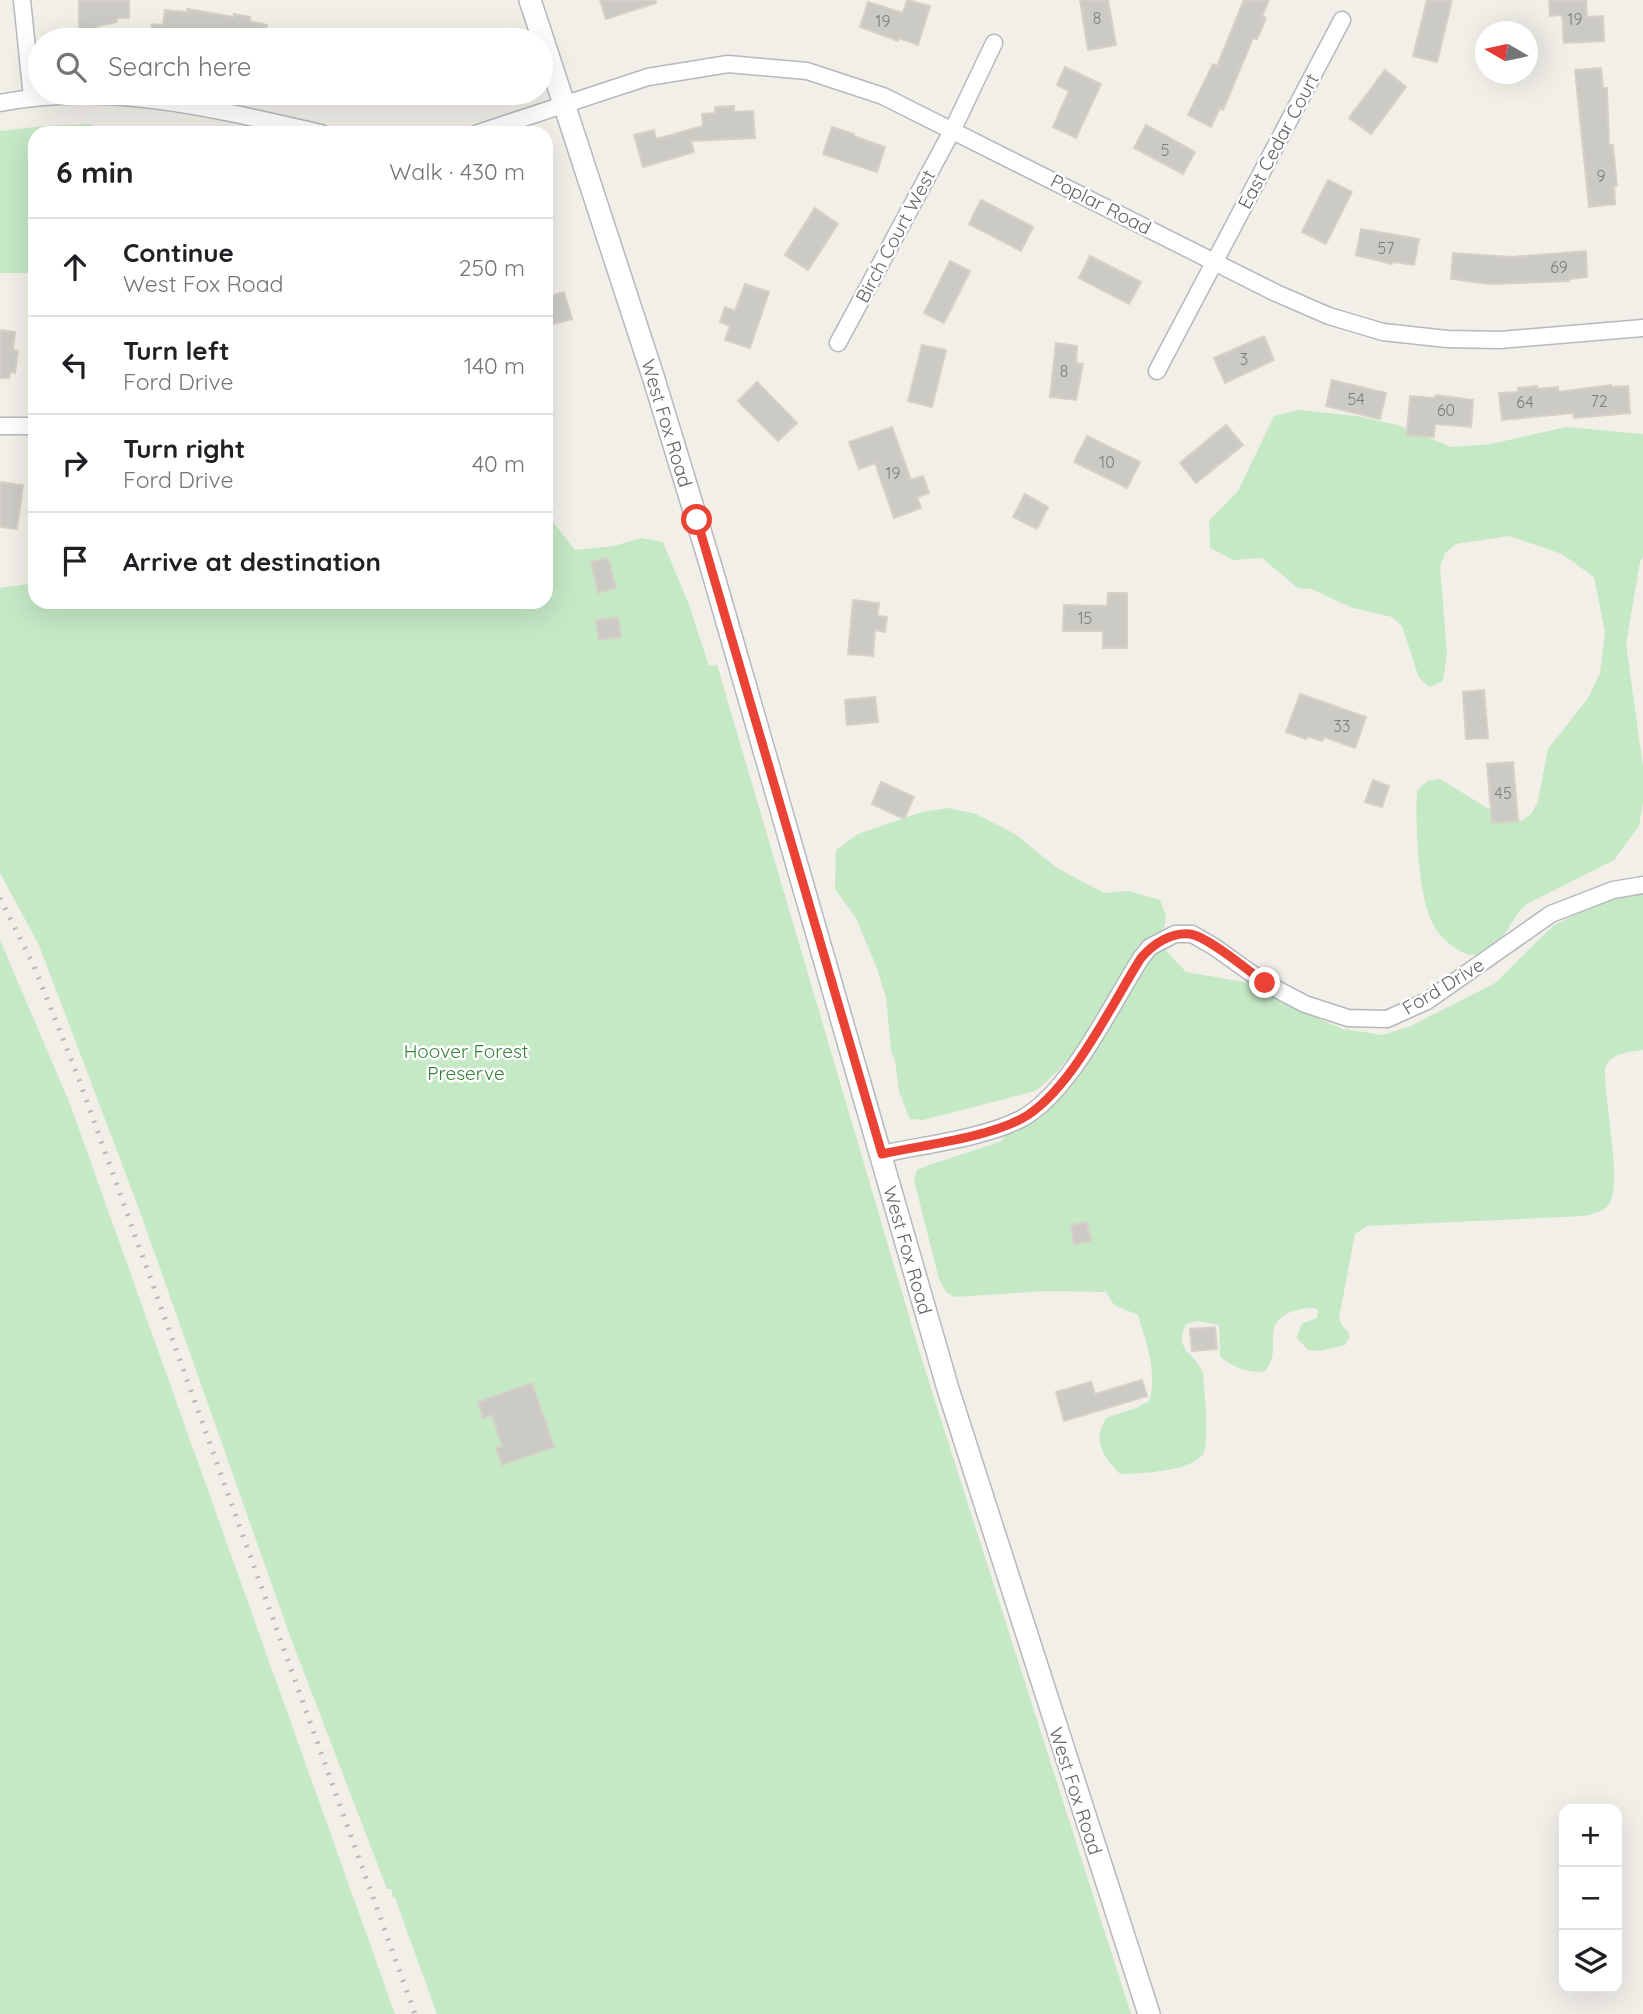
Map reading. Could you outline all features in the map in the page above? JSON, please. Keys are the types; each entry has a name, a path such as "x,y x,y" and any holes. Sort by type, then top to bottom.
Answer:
{"street":[{"path":"22,0 28,59"},
{"name":"West Fox Road","path":"530,0 539,28"},
{"name":"East Cedar Court","path":"1157,371 1342,20"},
{"name":"Birch Court West","path":"838,344 953,129 994,43"},
{"name":"Poplar Road","path":"502,126 648,77 728,64 807,71 883,96 1276,293 1329,316 1383,332 1447,339 1500,340 1643,327"},
{"name":"West Fox Road","path":"553,70 653,376 708,558 882,1154 922,1302 974,1473 1149,2014"},
{"path":"0,103 28,99"},
{"path":"197,105 290,126"},
{"path":"0,426 28,426"},
{"name":"Ford Drive","path":"882,1154 983,1132 1020,1119 1037,1109 1055,1093 1141,958 1150,947 1175,934 1192,934 1265,983 1305,1004 1348,1018 1387,1019 1427,1001 1551,914 1613,890 1643,885"}],"green space":[{"path":"92,124 92,126 45,126"},
{"path":"28,128 28,273 0,273 0,131"},
{"path":"1299,410 1356,416 1398,425 1451,447 1491,444 1566,427 1643,434 1643,557 1626,644 1643,767 1643,801 1639,826 1614,860 1527,904 1502,938 1480,954 1470,955 1455,948 1441,936 1431,920 1420,875 1417,791 1427,781 1440,779 1497,814 1522,821 1532,813 1538,801 1548,749 1588,698 1600,673 1605,632 1594,577 1562,554 1509,536 1456,544 1445,553 1440,567 1447,653 1443,681 1430,687 1419,678 1402,626 1392,617 1353,608 1311,589 1298,588 1262,558 1233,560 1210,548 1209,521 1238,491 1274,416"},
{"name":"Hoover Forest Preserve","path":"553,522 575,550 614,546 641,538 663,542 689,605 709,666 717,665 921,1357 1131,2014 437,2014 395,1898 391,1896 391,1889 387,1889 290,1636 139,1209 39,945 0,873 0,588 28,584 28,609 553,609"},
{"path":"949,808 976,814 1015,834 1057,868 1104,893 1129,891 1160,900 1166,916 1163,938 1167,952 1186,972 1250,983 1285,1004 1343,1029 1383,1035 1411,1026 1495,983 1553,926 1613,895 1643,890 1643,1050 1615,1056 1605,1069 1614,1172 1614,1188 1609,1204 1600,1211 1584,1216 1367,1226 1355,1234 1339,1318 1342,1326 1349,1332 1345,1345 1319,1351 1308,1350 1297,1338 1301,1324 1317,1318 1318,1310 1297,1310 1277,1321 1273,1354 1264,1372 1240,1368 1220,1356 1219,1325 1197,1321 1186,1324 1182,1340 1184,1346 1203,1373 1206,1427 1203,1454 1197,1460 1177,1468 1120,1474 1104,1455 1100,1434 1106,1418 1149,1401 1152,1369 1138,1315 1114,1305 1106,1292 1045,1291 955,1297 946,1292 939,1279 914,1180 917,1170 1002,1141 1006,1132 1043,1112 1106,1007 1065,1063 1035,1091 923,1120 910,1119 899,1092 895,1060 891,1051 886,997 876,966 856,918 835,889 836,850 858,834 922,812"},
{"path":"0,940 70,1104 395,2014 0,2014"}],"building":[{"path":"79,0 129,0 129,18 117,18 117,22 98,28 79,28"},
{"path":"600,0 655,0 656,3 606,19"},
{"path":"907,0 930,6 918,45 899,38 898,41 860,27 868,2 903,13"},
{"path":"1080,0 1108,0 1116,45 1088,50"},
{"path":"1244,0 1269,0 1262,16 1266,18 1257,39 1253,38 1223,110 1220,108 1211,127 1188,115 1213,64 1217,66"},
{"path":"1427,0 1452,0 1437,62 1413,56"},
{"path":"1549,0 1586,0 1587,17 1603,16 1604,41 1564,43 1562,15 1550,16"},
{"path":"187,9 234,17 234,14 250,17 250,21 267,25 266,28 152,28 152,24 163,25 165,10 187,12"},
{"path":"1065,67 1101,84 1076,138 1053,127 1069,91 1057,85"},
{"path":"1601,68 1603,88 1607,88 1609,145 1613,145 1617,186 1614,186 1615,204 1589,207 1575,70"},
{"path":"1385,70 1406,87 1371,134 1349,118"},
{"path":"734,106 734,112 753,111 755,138 691,141 694,152 643,167 634,135 654,130 656,139 703,126 702,114 715,113 715,107"},
{"path":"1146,125 1195,152 1183,174 1134,148"},
{"path":"832,127 885,147 877,172 823,154"},
{"path":"1328,180 1352,192 1326,244 1302,232"},
{"path":"981,200 1033,227 1021,251 969,224"},
{"path":"815,208 838,224 808,270 785,255"},
{"path":"1361,229 1419,239 1414,265 1392,264 1356,255"},
{"path":"1586,251 1587,277 1569,281 1490,284 1451,279 1453,253 1512,257"},
{"path":"1090,256 1141,282 1129,304 1079,278"},
{"path":"950,261 970,271 944,323 924,313"},
{"path":"745,284 769,292 750,348 725,340 730,326 720,322 725,307 735,311"},
{"path":"564,292 572,319 553,324 553,295"},
{"path":"0,330 15,332 13,350 18,351 15,373 10,372 9,378 0,378"},
{"path":"1264,336 1274,360 1225,383 1214,358"},
{"path":"1056,343 1077,346 1076,363 1083,364 1076,400 1050,397"},
{"path":"922,345 946,350 932,407 908,401"},
{"path":"1332,380 1386,393 1380,419 1326,406"},
{"path":"757,382 797,423 778,441 738,401"},
{"path":"1611,385 1628,386 1630,413 1574,418 1573,413 1502,420 1499,393 1518,392 1518,388 1537,386 1537,389 1558,387 1558,392"},
{"path":"1436,395 1473,400 1471,427 1435,424 1434,437 1407,435 1410,396 1435,398"},
{"path":"1226,425 1243,445 1196,483 1180,463"},
{"path":"892,427 911,480 923,476 929,493 917,497 921,508 894,518 875,463 859,469 849,442"},
{"path":"1087,436 1140,462 1127,488 1074,462"},
{"path":"0,482 23,485 17,529 0,527"},
{"path":"1025,494 1048,507 1037,529 1013,517"},
{"path":"608,558 616,588 598,593 591,562"},
{"path":"1108,593 1127,593 1127,648 1103,648 1103,631 1063,631 1064,605 1107,606"},
{"path":"853,600 879,603 877,616 887,617 885,632 875,630 873,656 848,654"},
{"path":"618,617 621,637 599,640 596,620"},
{"path":"1484,690 1488,738 1466,739 1463,692"},
{"path":"1300,694 1366,717 1355,748 1324,737 1322,741 1307,736 1306,739 1286,732"},
{"path":"875,697 878,722 847,725 845,700"},
{"path":"1513,762 1518,821 1492,823 1487,764"},
{"path":"1373,780 1389,786 1382,807 1365,802"},
{"path":"881,782 914,797 904,819 872,804"},
{"path":"1087,1222 1091,1241 1074,1244 1071,1225"},
{"path":"1215,1327 1217,1349 1192,1351 1190,1329"},
{"path":"1142,1380 1147,1396 1064,1421 1056,1392 1091,1382 1095,1394"},
{"path":"532,1383 554,1447 502,1465 496,1448 502,1446 492,1415 483,1418 478,1402"}],"railway":[{"path":"0,898 34,966 77,1074 415,2014"}],"route":[{"path":"697,520 882,1154 983,1132 1020,1119 1037,1109 1055,1093 1141,958 1150,947 1175,934 1192,934 1265,983"}]}
